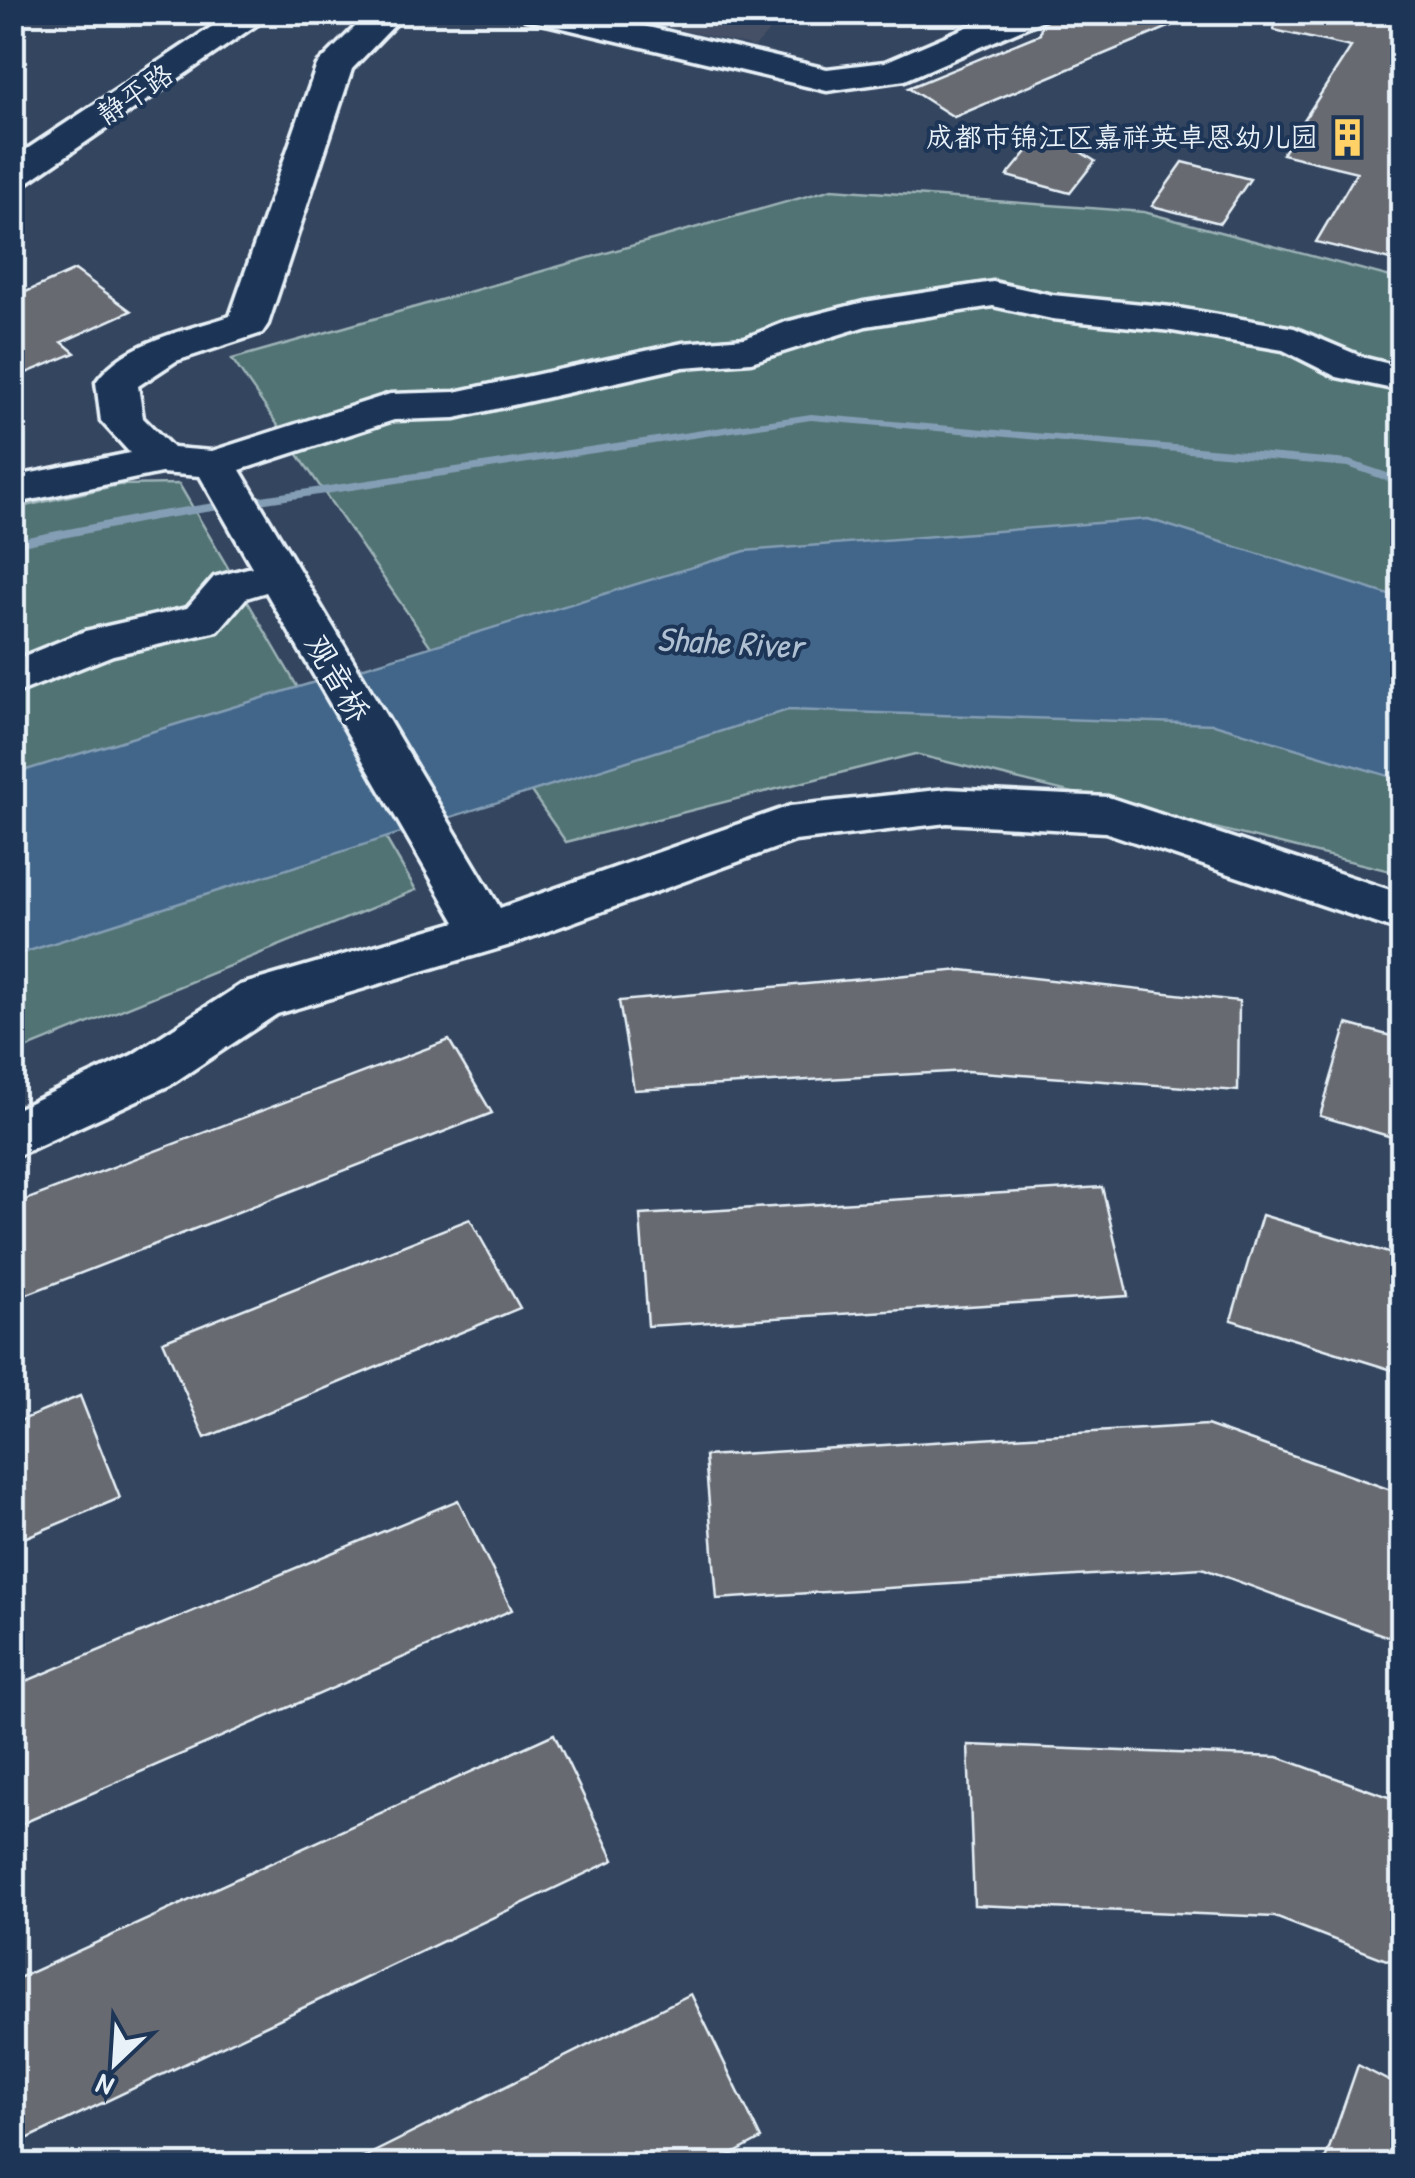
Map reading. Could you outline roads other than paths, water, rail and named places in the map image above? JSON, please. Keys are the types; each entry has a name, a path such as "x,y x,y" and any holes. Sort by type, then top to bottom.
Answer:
{"street":[{"name":"静平路","path":"12,176 258,12"},
{"path":"161,460 122,422 117,382 161,352 248,324 335,65 390,12"},
{"path":"538,12 827,80 892,72 1033,12"},
{"path":"12,491 161,460 218,470 390,407 455,405 682,355 751,350 800,331 864,314 993,294 1052,307 1172,319 1294,340 1352,368 1402,380"},
{"name":"观音桥","path":"218,470 455,880 489,932"},
{"path":"12,679 100,642 202,620 230,588 278,575"},
{"path":"12,1136 22,1135 150,1070 258,999 489,932 790,824 947,806 1108,815 1402,913"}],"water":[{"name":"Shahe River","path":"1148,519 1402,599 1402,780 1214,724 788,710 13,956 13,774 745,551"}],"waterway":[{"path":"12,544 154,516 811,417 1349,464 1402,482"}],"place":[{"name":"成都市锦江区嘉祥英卓恩幼儿园","path":"1348,137"}]}
